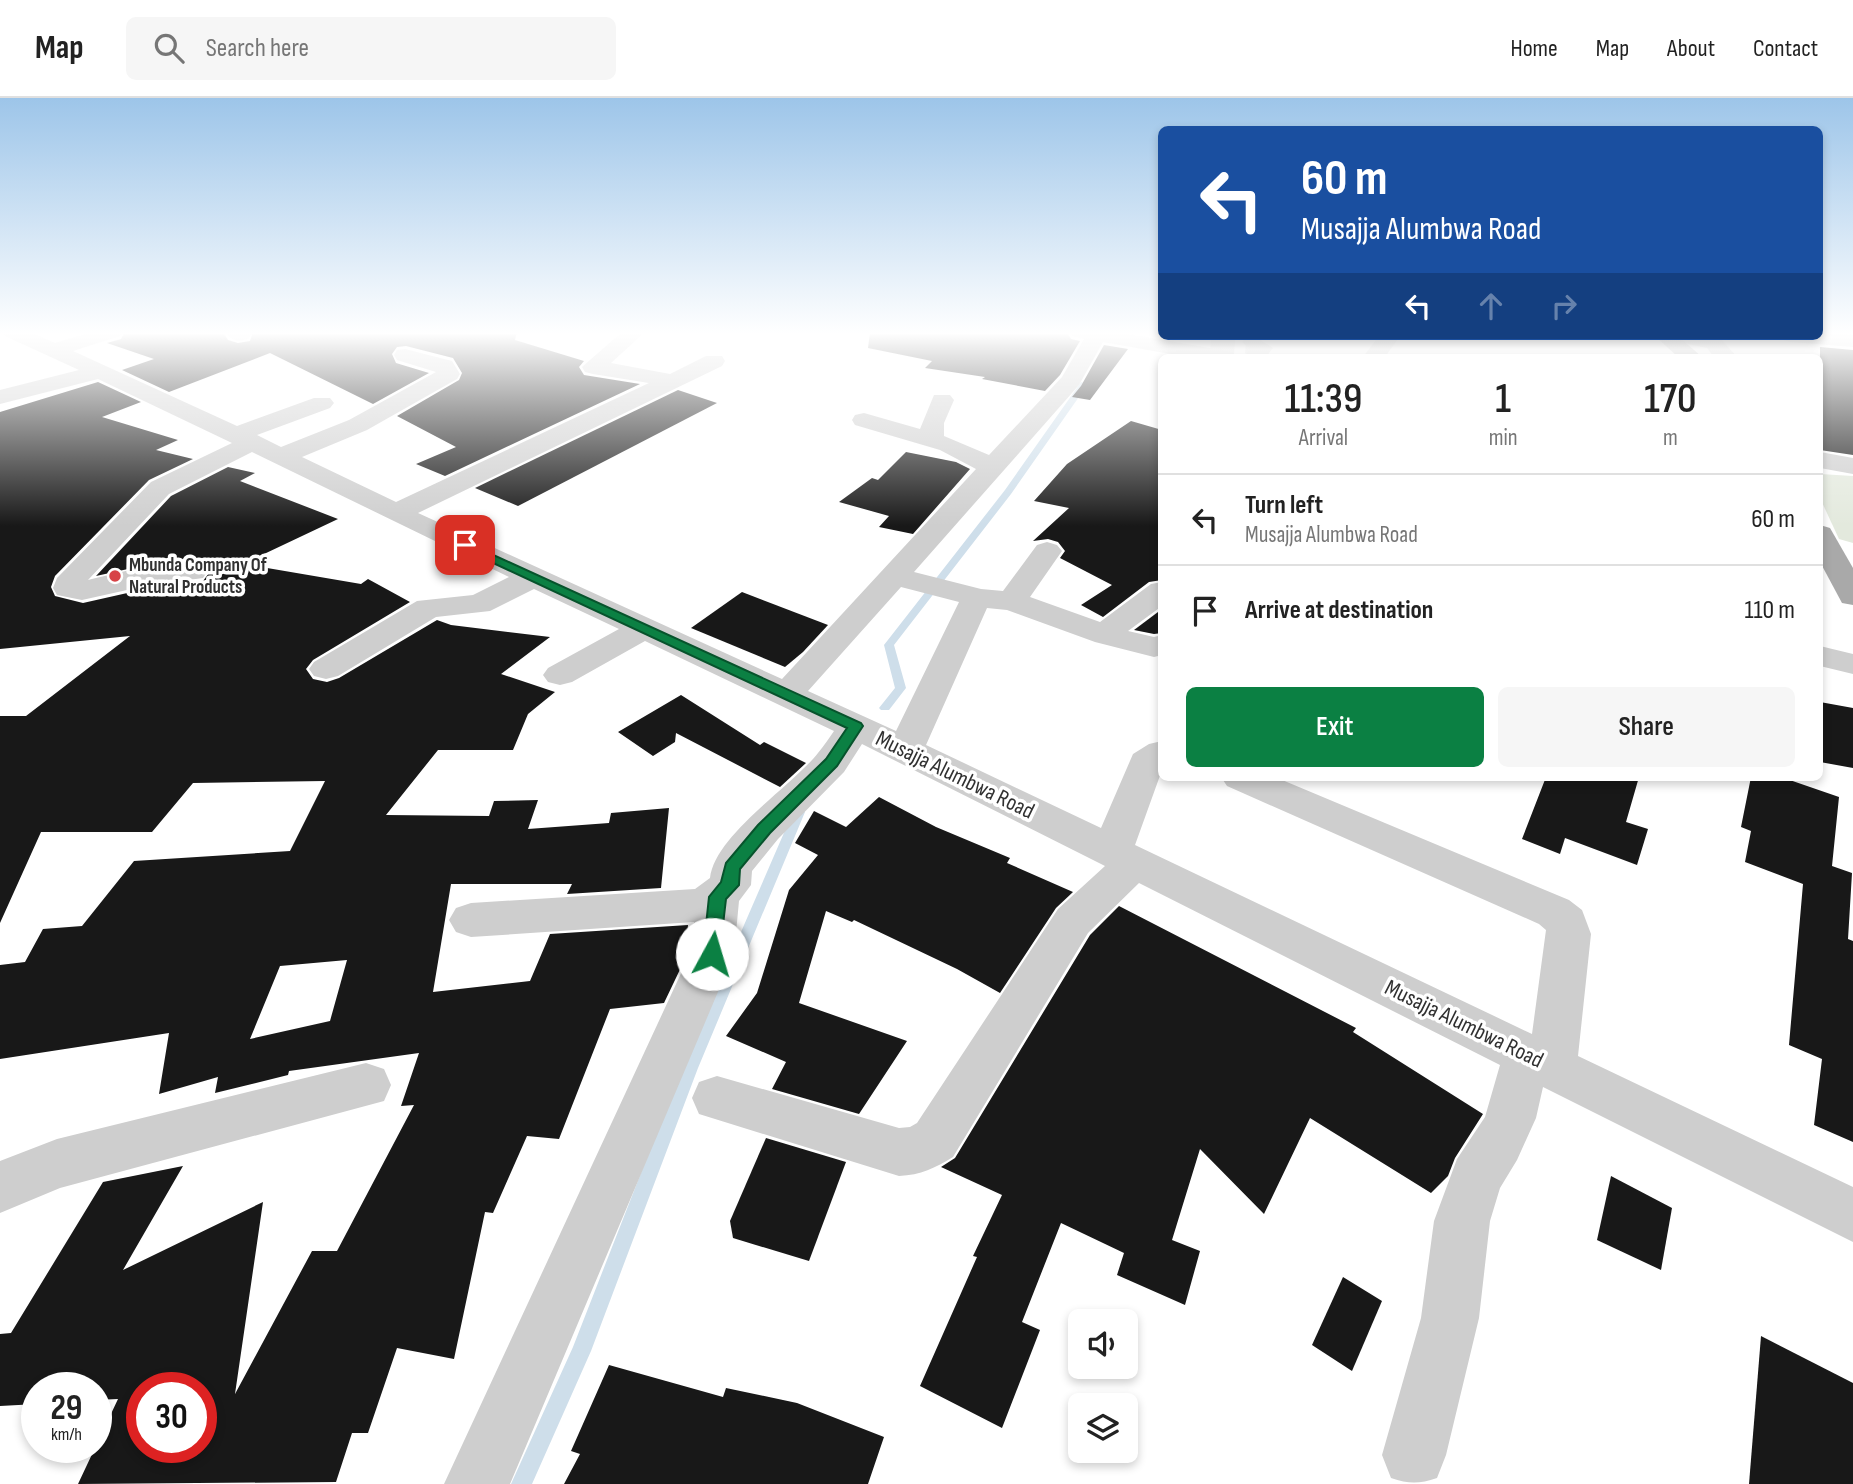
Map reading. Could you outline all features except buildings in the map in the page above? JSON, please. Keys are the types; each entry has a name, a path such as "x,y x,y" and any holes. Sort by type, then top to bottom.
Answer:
{"main road":[{"path":"1823,538 1845,569 1853,596"}],"street":[{"name":"Musajja Alumbwa Road","path":"155,397 396,513 905,750 1853,1215"},
{"path":"255,445 358,425 412,397"},
{"path":"396,513 640,397"},
{"path":"787,694 904,578 993,467 1056,397"},
{"path":"932,439 932,423 942,400"},
{"path":"192,572 145,577 82,591 68,588 68,584 160,488 255,445 322,402"},
{"path":"864,420 949,444 993,467"},
{"path":"1823,460 1852,465"},
{"path":"1012,601 1047,551"},
{"path":"326,669 428,608 480,604 534,577"},
{"path":"904,578 965,594 1012,601 1106,635 1158,646"},
{"path":"905,750 965,594"},
{"path":"1106,635 1114,626 1158,594"},
{"path":"560,675 645,628"},
{"path":"1823,657 1853,664"},
{"path":"471,920 705,905 730,885 732,867 764,829 831,763 855,726"},
{"path":"717,1098 899,1152 917,1151 935,1140 1073,922 1124,857 1146,763 1158,756"},
{"path":"1249,781 1554,912 1567,922 1569,934 1540,1061 1499,1143 1476,1177 1462,1221 1450,1318 1415,1455"},
{"path":"477,1484 712,954 718,897"},
{"path":"0,1187 57,1164 366,1085"}],"shaded area":[{"path":"1823,474 1853,476 1853,543 1839,539 1823,504"}],"waterway":[{"path":"885,708 901,688 889,645 1008,492 1075,397"},
{"path":"521,1484 581,1351 690,1068 799,812"}],"place":[{"name":"Mbunda Company Of Natural Products","path":"115,576"}],"route":[{"path":"465,545 855,726 831,763 764,829 732,867 730,885 718,897 712,954"}]}
